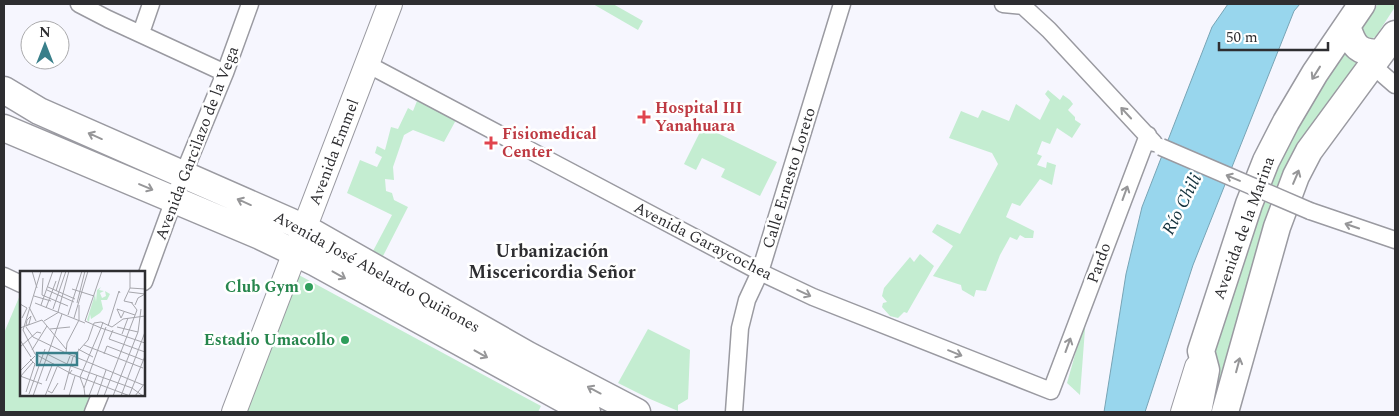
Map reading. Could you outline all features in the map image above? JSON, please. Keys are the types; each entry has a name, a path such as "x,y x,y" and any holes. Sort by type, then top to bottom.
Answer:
{"main road":[{"name":"Avenida de la Marina","path":"1201,351 1249,204 1266,161 1296,106 1362,4"},
{"path":"1346,26 1352,42 1359,49 1368,53 1383,51"},
{"name":"Avenida de la Marina","path":"1225,412 1277,228 1296,176 1309,151 1383,51"},
{"name":"Avenida José Abelardo Quiñones","path":"4,90 39,111 305,228 586,412"},
{"name":"Avenida José Abelardo Quiñones","path":"4,128 260,236 316,263 539,386 562,396 637,412"},
{"path":"1198,412 1206,370 1201,351"}],"street":[{"path":"79,4 225,73"},
{"path":"140,33 151,4"},
{"name":"Avenida Garcilazo de la Vega","path":"145,279 183,175 225,73 250,4"},
{"name":"Avenida Emmel","path":"234,412 390,4"},
{"name":"Calle Ernesto Loreto","path":"734,412 740,328 747,300 760,272 842,4"},
{"path":"1003,4 1023,6 1049,30 1151,140 1310,211 1395,240"},
{"path":"1383,51 1395,85"},
{"name":"Avenida Garaycochea","path":"367,64 760,272 813,297 1051,391"},
{"name":"Pardo","path":"1051,391 1148,135"},
{"path":"4,276 20,284"},
{"name":"Avenida de la Marina","path":"1183,412 1201,351"},
{"path":"94,412 100,396"}],"green space":[{"path":"593,4 613,4 643,21 638,30"},
{"path":"1378,4 1395,4 1395,7 1376,36 1370,40 1364,39 1364,25"},
{"path":"1345,49 1358,57 1357,62 1316,124 1279,188 1266,183 1279,155"},
{"path":"1048,90 1060,100 1063,95 1070,100 1073,104 1068,110 1075,117 1075,120 1081,124 1072,138 1057,128 1050,144 1042,141 1037,154 1042,156 1037,165 1046,168 1047,162 1056,165 1052,185 1040,179 1020,206 1012,203 1006,217 1034,231 1033,238 1025,238 1020,235 1017,240 1010,237 1000,255 986,291 976,290 974,297 962,290 961,285 933,276 953,246 932,232 937,224 960,234 998,164 992,153 949,138 961,111 978,118 982,110 1009,121 1016,104 1040,120 1050,100 1045,94"},
{"path":"417,101 456,120 444,142 413,130 404,135 393,167 394,180 385,179 386,191 392,193 394,200 408,207 383,256 373,251 392,215 347,193 360,160 377,167 382,157 375,153 377,146 385,150 391,127 398,129 408,108 413,111"},
{"path":"703,126 777,162 760,196 721,177 725,169 702,158 696,170 684,164"},
{"path":"1260,200 1273,205 1217,394 1210,391 1212,339"},
{"path":"920,254 934,266 907,313 904,312 898,318 890,316 882,307 883,303 887,302 882,296 884,288 910,257 914,262"},
{"name":"Estadio Umacollo","path":"297,274 541,406 538,412 244,412"},
{"path":"20,295 20,396 91,396 85,412 4,412 4,333"},
{"path":"1086,316 1080,395 1067,383"},
{"path":"648,329 690,350 688,399 678,405 678,411 618,383"}],"water":[{"name":"Río Chili","path":"1228,4 1300,4 1294,11 1193,265 1145,412 1104,412 1126,274 1142,207 1212,27"}],"place":[{"name":"Hospital III Yanahuara","path":"644,117"},
{"name":"Fisiomedical Center","path":"491,143"},
{"name":"Club Gym","path":"309,287"},
{"name":"Estadio Umacollo","path":"345,340"}],"district":[{"name":"Urbanización Miscericordia Señor","path":"552,261"}]}
